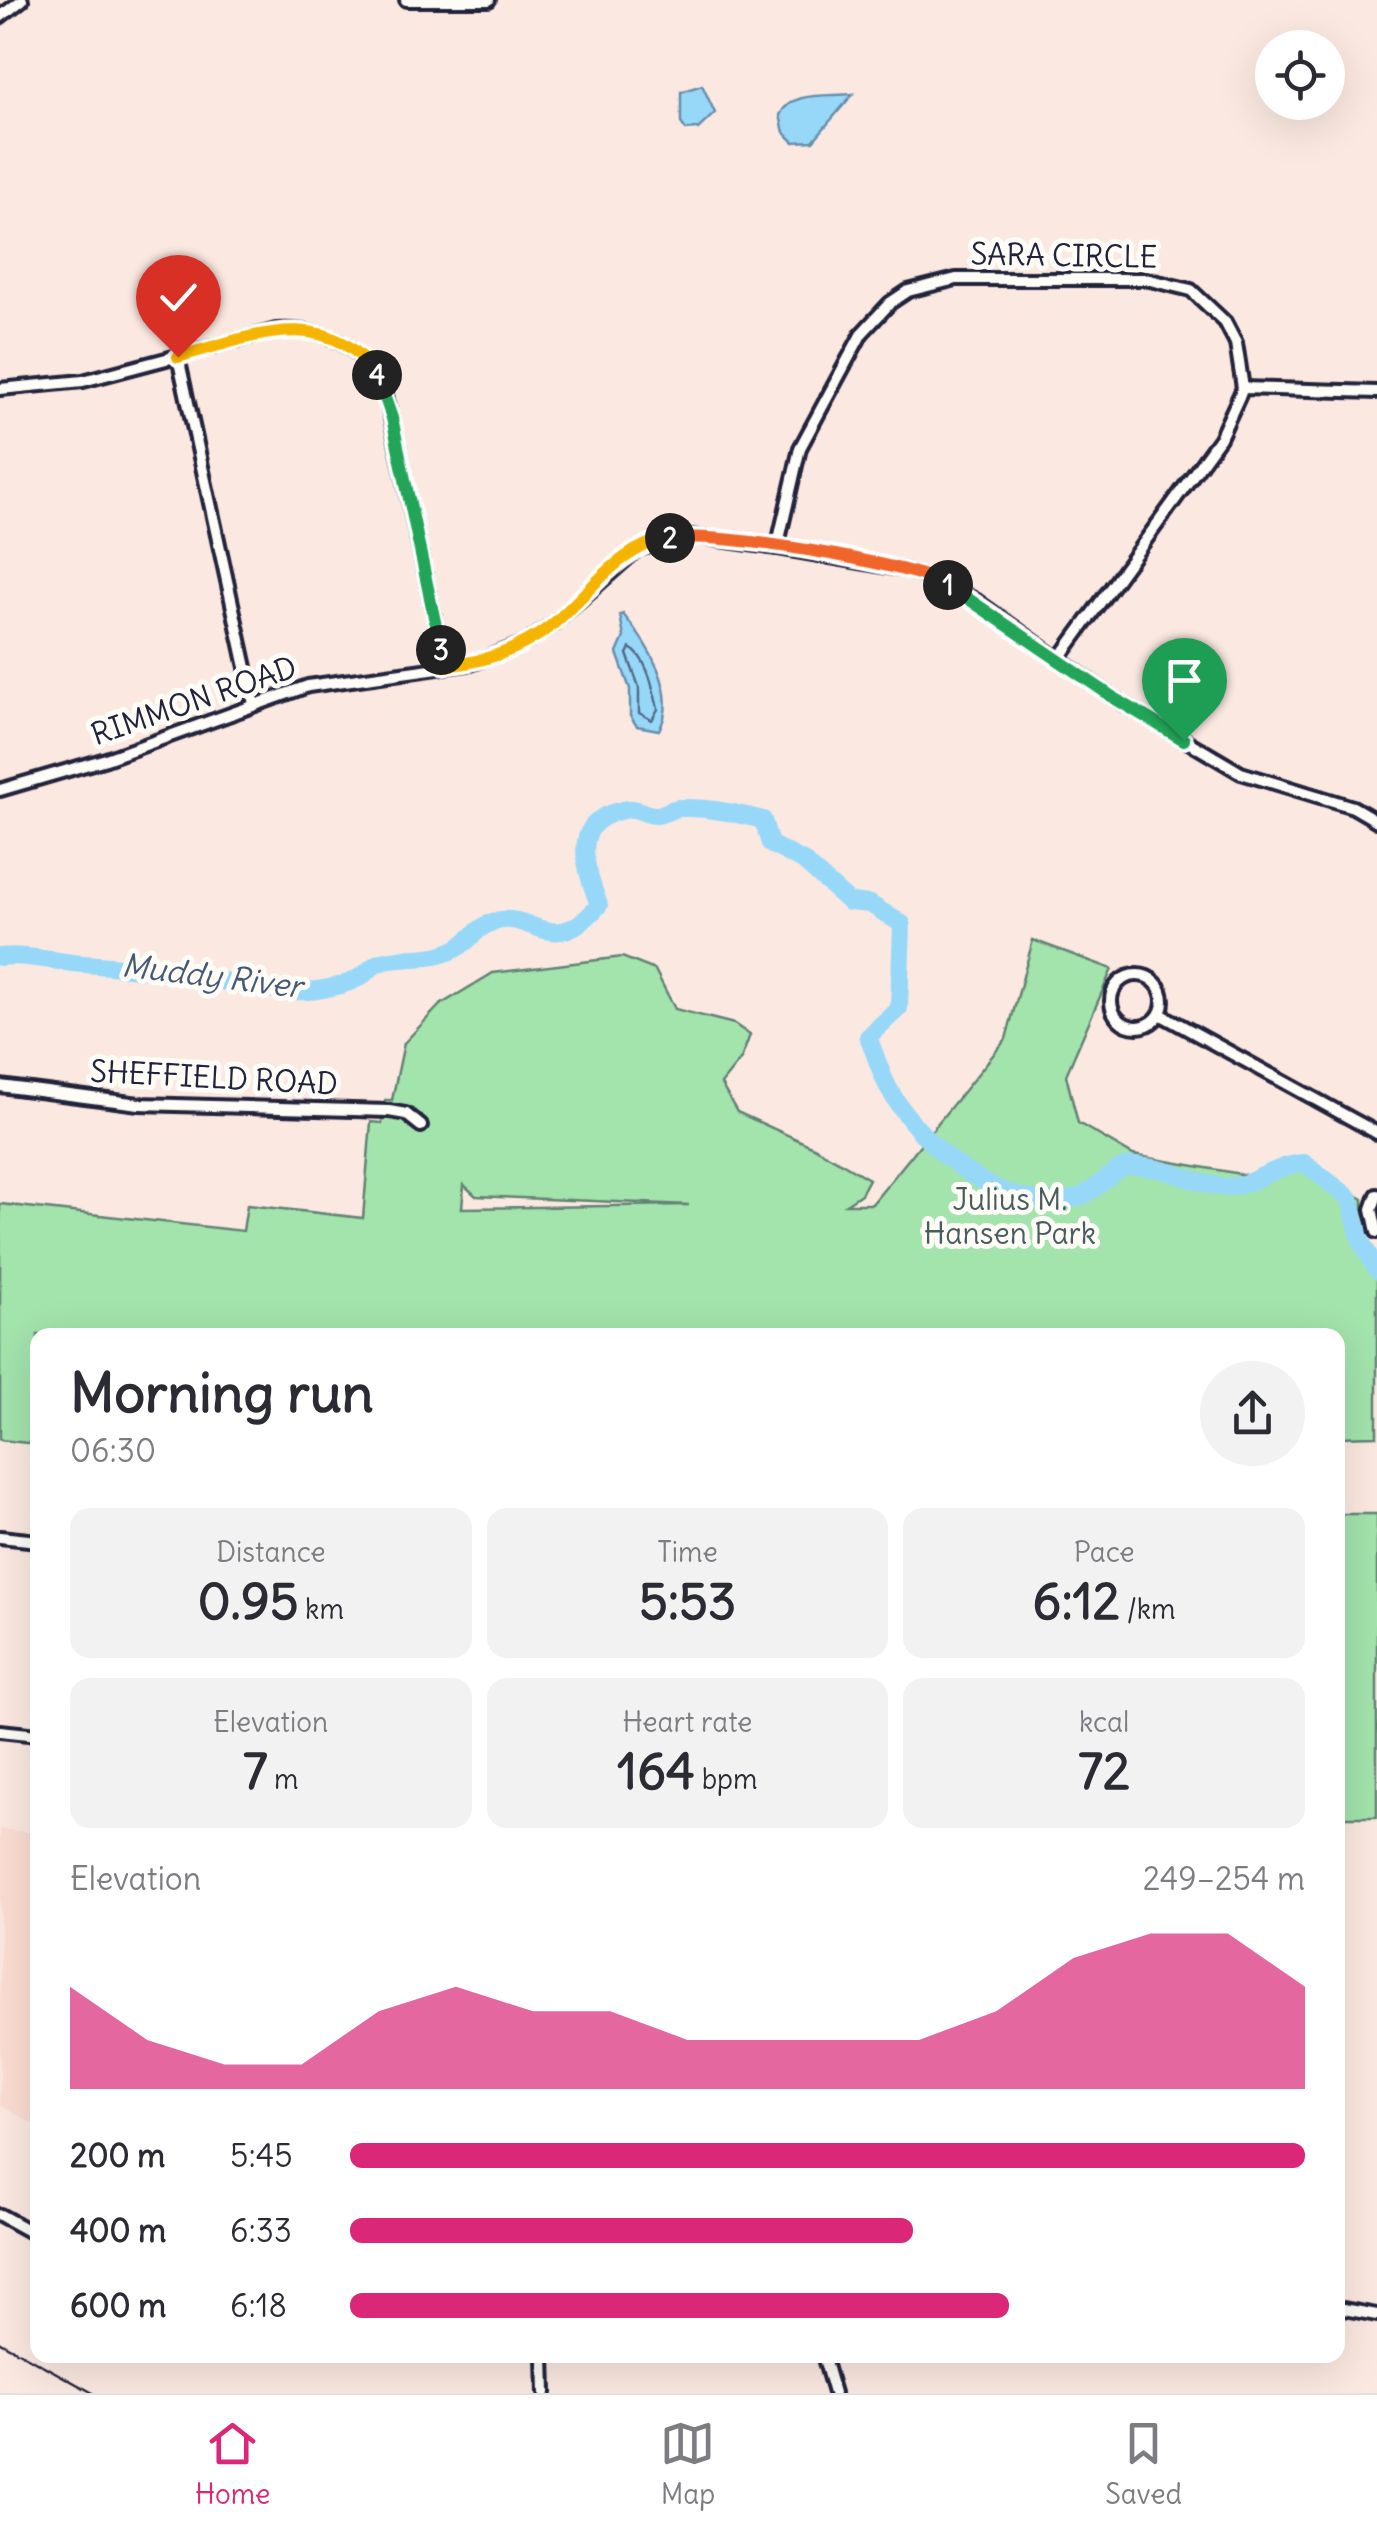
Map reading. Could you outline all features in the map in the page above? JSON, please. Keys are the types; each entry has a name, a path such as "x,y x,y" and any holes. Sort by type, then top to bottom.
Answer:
{"street":[{"path":"0,16 22,0"},
{"path":"406,0 489,0"},
{"name":"SARA CIRCLE","path":"777,548 793,463 862,333 890,302 930,283 956,279 1170,283 1191,290 1225,322 1236,343 1244,388"},
{"path":"0,389 83,380 276,330 308,329 348,344 379,378 392,418 445,666"},
{"path":"178,357 254,704"},
{"path":"1060,659 1220,438 1244,388 1377,392"},
{"name":"RIMMON ROAD","path":"0,790 106,759 308,686 474,663 527,642 618,563 664,539 691,536 904,570 942,582 1114,698 1241,773 1353,807 1377,821"},
{"path":"1130,975 1148,976 1164,997 1160,1014 1148,1025 1123,1023 1111,1001 1116,985 1130,975"},
{"path":"1160,1014 1377,1133"},
{"name":"SHEFFIELD ROAD","path":"0,1086 139,1104 389,1110 406,1114 421,1126"},
{"path":"1377,1195 1377,1232"},
{"path":"0,1537 30,1540"},
{"path":"0,1732 30,1734"},
{"path":"0,2215 30,2232"},
{"path":"1345,2309 1377,2315"},
{"path":"544,2363 546,2393"},
{"path":"825,2363 834,2393"}],"shaded area":[{"path":"0,1829 30,1832 30,2122 0,2105"}],"green space":[{"name":"Julius M. Hansen Park","path":"1033,940 1112,969 1066,1075 1078,1123 1133,1155 1255,1177 1294,1161 1363,1199 1363,1228 1377,1259 1377,1436 1345,1437 1345,1328 30,1328 30,1443 0,1440 0,1204 243,1231 247,1205 363,1218 371,1122 382,1123 385,1100 392,1100 404,1043 440,1005 493,973 622,957 655,970 675,1009 734,1024 750,1035 741,1059 721,1084 737,1112 814,1147 869,1179 861,1194 846,1204 872,1204 1006,1039","holes":["464,1185 476,1196 689,1205 462,1208"]},
{"path":"1345,1514 1377,1514 1377,1817 1345,1817"}],"water":[{"path":"702,85 715,113 698,129 686,130 681,123 681,92"},
{"path":"853,94 813,141 794,142 784,132 780,115 793,102 812,96"},
{"path":"620,615 642,639 663,685 666,700 659,730 637,726 630,716 630,689 617,653 624,637"}],"waterway":[{"name":"Muddy River","path":"0,957 142,970 288,991 328,988 356,979 376,964 444,954 497,921 522,922 556,931 583,921 599,905 585,845 596,822 609,814 631,809 657,815 690,808 742,815 763,820 770,844 803,861 849,902 870,904 902,924 899,1008 868,1037 902,1110 921,1133 969,1173 1023,1198 1051,1201 1086,1194 1123,1167 1157,1168 1226,1187 1304,1163 1350,1198 1361,1241 1377,1270"}],"railway":[{"path":"0,2342 30,2358"},
{"path":"38,2363 93,2393"}],"route":[{"path":"178,357 276,330 308,329 348,344 366,360 379,378 392,418 445,666 474,663 527,642 552,625 638,548 664,539 691,536 904,570 942,582 977,601 1114,698 1184,740"}]}
